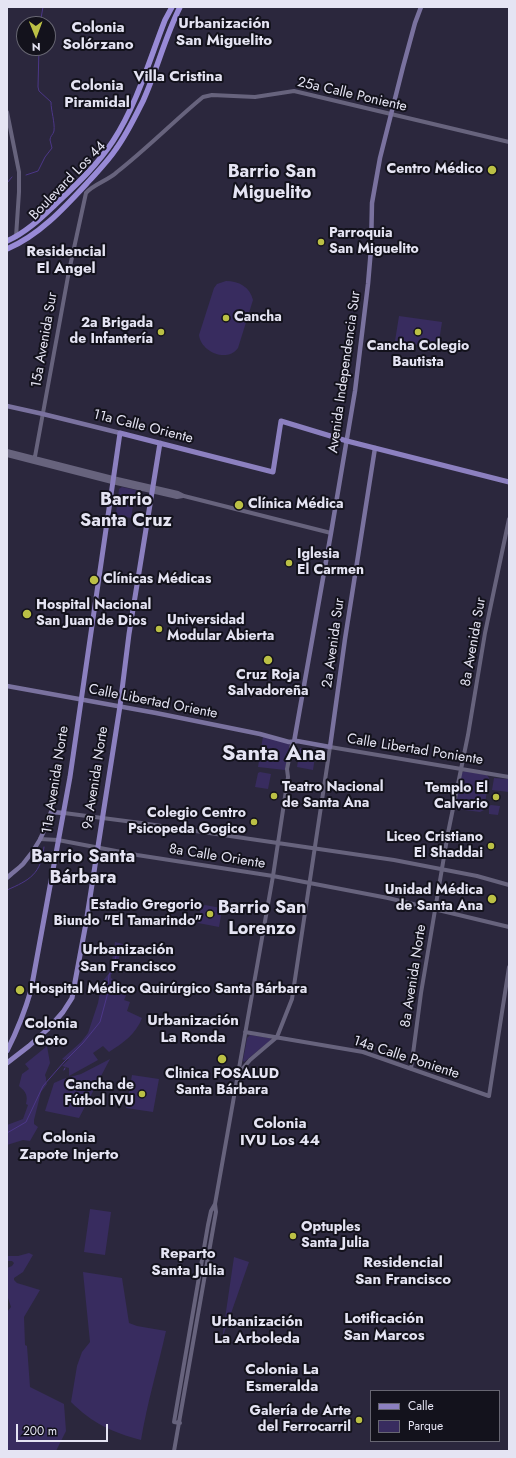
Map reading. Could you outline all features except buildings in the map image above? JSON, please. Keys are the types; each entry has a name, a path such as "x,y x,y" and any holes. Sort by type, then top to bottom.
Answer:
{"highway":[{"name":"Boulevard Los 44","path":"7,249 27,239 40,229 67,203 91,174 113,142 130,111 172,7"},
{"name":"Boulevard Los 44","path":"7,242 37,222 91,174 101,168 117,148 130,127 147,91 172,22 180,7"},
{"path":"140,87 147,91"}],"main road":[{"name":"Avenida Independencia Sur","path":"294,742 332,533 355,391 368,284 371,249 372,203 380,158 415,24 421,7"},
{"name":"11a Calle Oriente","path":"7,406 273,472 281,421 347,441"},
{"name":"11a Avenida Norte","path":"7,1051 27,1006 64,813 120,433"},
{"path":"347,441 509,482"},
{"name":"9a Avenida Norte","path":"7,1063 30,1046 55,1022 72,998 98,848 120,706 129,634 160,443"},
{"name":"2a Avenida Sur","path":"330,747 345,639 375,448"},
{"name":"Calle Libertad Oriente","path":"7,686 120,706 294,742"},
{"name":"Calle Libertad Poniente","path":"294,742 296,740 330,747"},
{"path":"7,878 23,863 40,839 51,812 64,813"},
{"path":"7,1056 13,1059"}],"street":[{"name":"25a Calle Poniente","path":"84,199 86,193 118,172 197,102 204,97 212,95 255,97 294,91 509,142"},
{"path":"7,112 19,172 19,192 15,237"},
{"name":"15a Avenida Sur","path":"34,460 84,199"},
{"path":"7,451 34,460"},
{"path":"7,455 34,460 152,489 177,497 184,496 332,533"},
{"name":"8a Avenida Sur","path":"461,768 509,519"},
{"path":"180,1423 174,1422 208,1225 211,1212 215,1204 273,876 288,777 288,768 292,744 294,742"},
{"path":"238,1074 250,1060 277,1037 292,999 330,747"},
{"name":"Calle Libertad Poniente","path":"330,747 509,777"},
{"name":"8a Avenida Norte","path":"411,1069 428,951 448,832 461,768"},
{"path":"64,813 141,822 394,860 477,876 509,885"},
{"name":"8a Calle Oriente","path":"40,839 58,840 164,860 273,876 388,898 509,927"},
{"name":"14a Calle Poniente","path":"245,1032 363,1052 489,1096 509,970"},
{"path":"174,1451 216,1212 215,1204"}],"green space":[{"name":"Cancha","path":"226,281 235,282 247,288 252,295 253,300 238,348 228,355 221,355 209,351 204,346 199,335 214,288 217,284"},
{"name":"Cancha Colegio Bautista","path":"399,316 442,322 438,348 395,341"},
{"path":"122,487 136,490 131,518 118,515 116,513 119,489"},
{"path":"263,736 290,744 285,770 258,767"},
{"path":"300,748 316,750 313,770 297,767"},
{"path":"465,771 487,775 489,778 484,810 480,812 457,809 455,806 461,773"},
{"path":"258,773 271,774 268,789 255,787"},
{"path":"494,778 509,779 509,792 492,790"},
{"path":"489,806 500,806 498,815 489,814"},
{"name":"Estadio Gregorio Biundo \"El Tamarindo\"","path":"205,905 221,908 222,910 219,927 198,923 201,907"},
{"path":"115,942 123,944 117,965 111,975 111,978 129,989 124,1000 130,1002 127,1011 142,1018 133,1033 124,1042 109,1052 103,1046 93,1053 98,1060 69,1076 69,1068 62,1066 69,1059 62,1059 81,1042 88,1033 98,1003 102,982 110,972"},
{"path":"250,1035 270,1038 271,1040 244,1062 243,1060 247,1038"},
{"path":"47,1046 50,1063 45,1075 47,1084 41,1092 34,1120 34,1124 38,1127 30,1141 23,1140 7,1145 7,1125 23,1119 28,1105 26,1104 26,1094 19,1086 22,1074 29,1069 25,1064"},
{"path":"110,1059 79,1118 45,1111 54,1083 81,1074"},
{"name":"Cancha de Fútbol IVU","path":"132,1075 159,1079 153,1112 126,1108"},
{"path":"90,1209 111,1212 105,1255 84,1252"},
{"path":"29,1253 33,1255 23,1272 14,1278 14,1280 17,1283 40,1290 24,1317 25,1345 27,1346 30,1387 64,1404 66,1431 56,1451 7,1451 7,1312 11,1307 7,1295 7,1268 12,1266 14,1263 12,1261 7,1261 7,1256 18,1256"},
{"path":"234,1257 249,1262 222,1339"},
{"path":"83,1272 122,1278 129,1323 137,1326 166,1331 149,1399 141,1440 121,1434 95,1422 71,1402 77,1366 82,1352 90,1342"}],"waterway":[{"path":"41,16 43,7"},
{"path":"26,175 38,171 45,157 52,148 50,139 54,131 51,102 39,91 38,87 39,56"},
{"path":"7,183 12,177"},
{"path":"7,890 22,883 33,875 40,864 44,847"},
{"path":"7,1133 26,1122 43,1086 83,1043 100,1022 107,996 109,975 113,968 118,948"}],"place":[{"name":"Centro Médico","path":"492,170"},
{"name":"Parroquia San Miguelito","path":"321,242"},
{"name":"Cancha","path":"226,318"},
{"name":"2a Brigada de Infantería","path":"161,332"},
{"name":"Cancha Colegio Bautista","path":"418,332"},
{"name":"Clínica Médica","path":"239,505"},
{"name":"Iglesia El Carmen","path":"289,563"},
{"name":"Clínicas Médicas","path":"94,580"},
{"name":"Hospital Nacional San Juan de Dios","path":"27,614"},
{"name":"Universidad Modular Abierta","path":"159,629"},
{"name":"Cruz Roja Salvadoreña","path":"268,660"},
{"name":"Teatro Nacional de Santa Ana","path":"274,796"},
{"name":"Templo El Calvario","path":"496,797"},
{"name":"Colegio Centro Psicopeda Gogico","path":"254,822"},
{"name":"Liceo Cristiano El Shaddai","path":"491,846"},
{"name":"Unidad Médica de Santa Ana","path":"492,899"},
{"name":"Estadio Gregorio Biundo \"El Tamarindo\"","path":"210,914"},
{"name":"Hospital Médico Quirúrgico Santa Bárbara","path":"20,990"},
{"name":"Clinica FOSALUD Santa Bárbara","path":"222,1059"},
{"name":"Cancha de Fútbol IVU","path":"142,1094"},
{"name":"Optuples Santa Julia","path":"293,1236"},
{"name":"Galería de Arte del Ferrocarril","path":"359,1420"}],"district":[{"name":"Urbanización San Miguelito","path":"224,32"},
{"name":"Colonia Solórzano","path":"98,36"},
{"name":"Villa Cristina","path":"178,77"},
{"name":"Colonia Piramidal","path":"97,94"},
{"name":"Barrio San Miguelito","path":"272,183"},
{"name":"Residencial El Angel","path":"66,260"},
{"name":"Barrio Santa Cruz","path":"126,511"},
{"name":"Santa Ana","path":"274,755"},
{"name":"Barrio Santa Bárbara","path":"83,868"},
{"name":"Barrio San Lorenzo","path":"262,919"},
{"name":"Urbanización San Francisco","path":"128,958"},
{"name":"Urbanización La Ronda","path":"193,1030"},
{"name":"Colonia Coto","path":"51,1032"},
{"name":"Colonia IVU Los 44","path":"280,1132"},
{"name":"Colonia Zapote Injerto","path":"69,1146"},
{"name":"Reparto Santa Julia","path":"188,1262"},
{"name":"Residencial San Francisco","path":"403,1272"},
{"name":"Lotificación San Marcos","path":"384,1328"},
{"name":"Urbanización La Arboleda","path":"257,1330"},
{"name":"Colonia La Esmeralda","path":"282,1378"}]}
